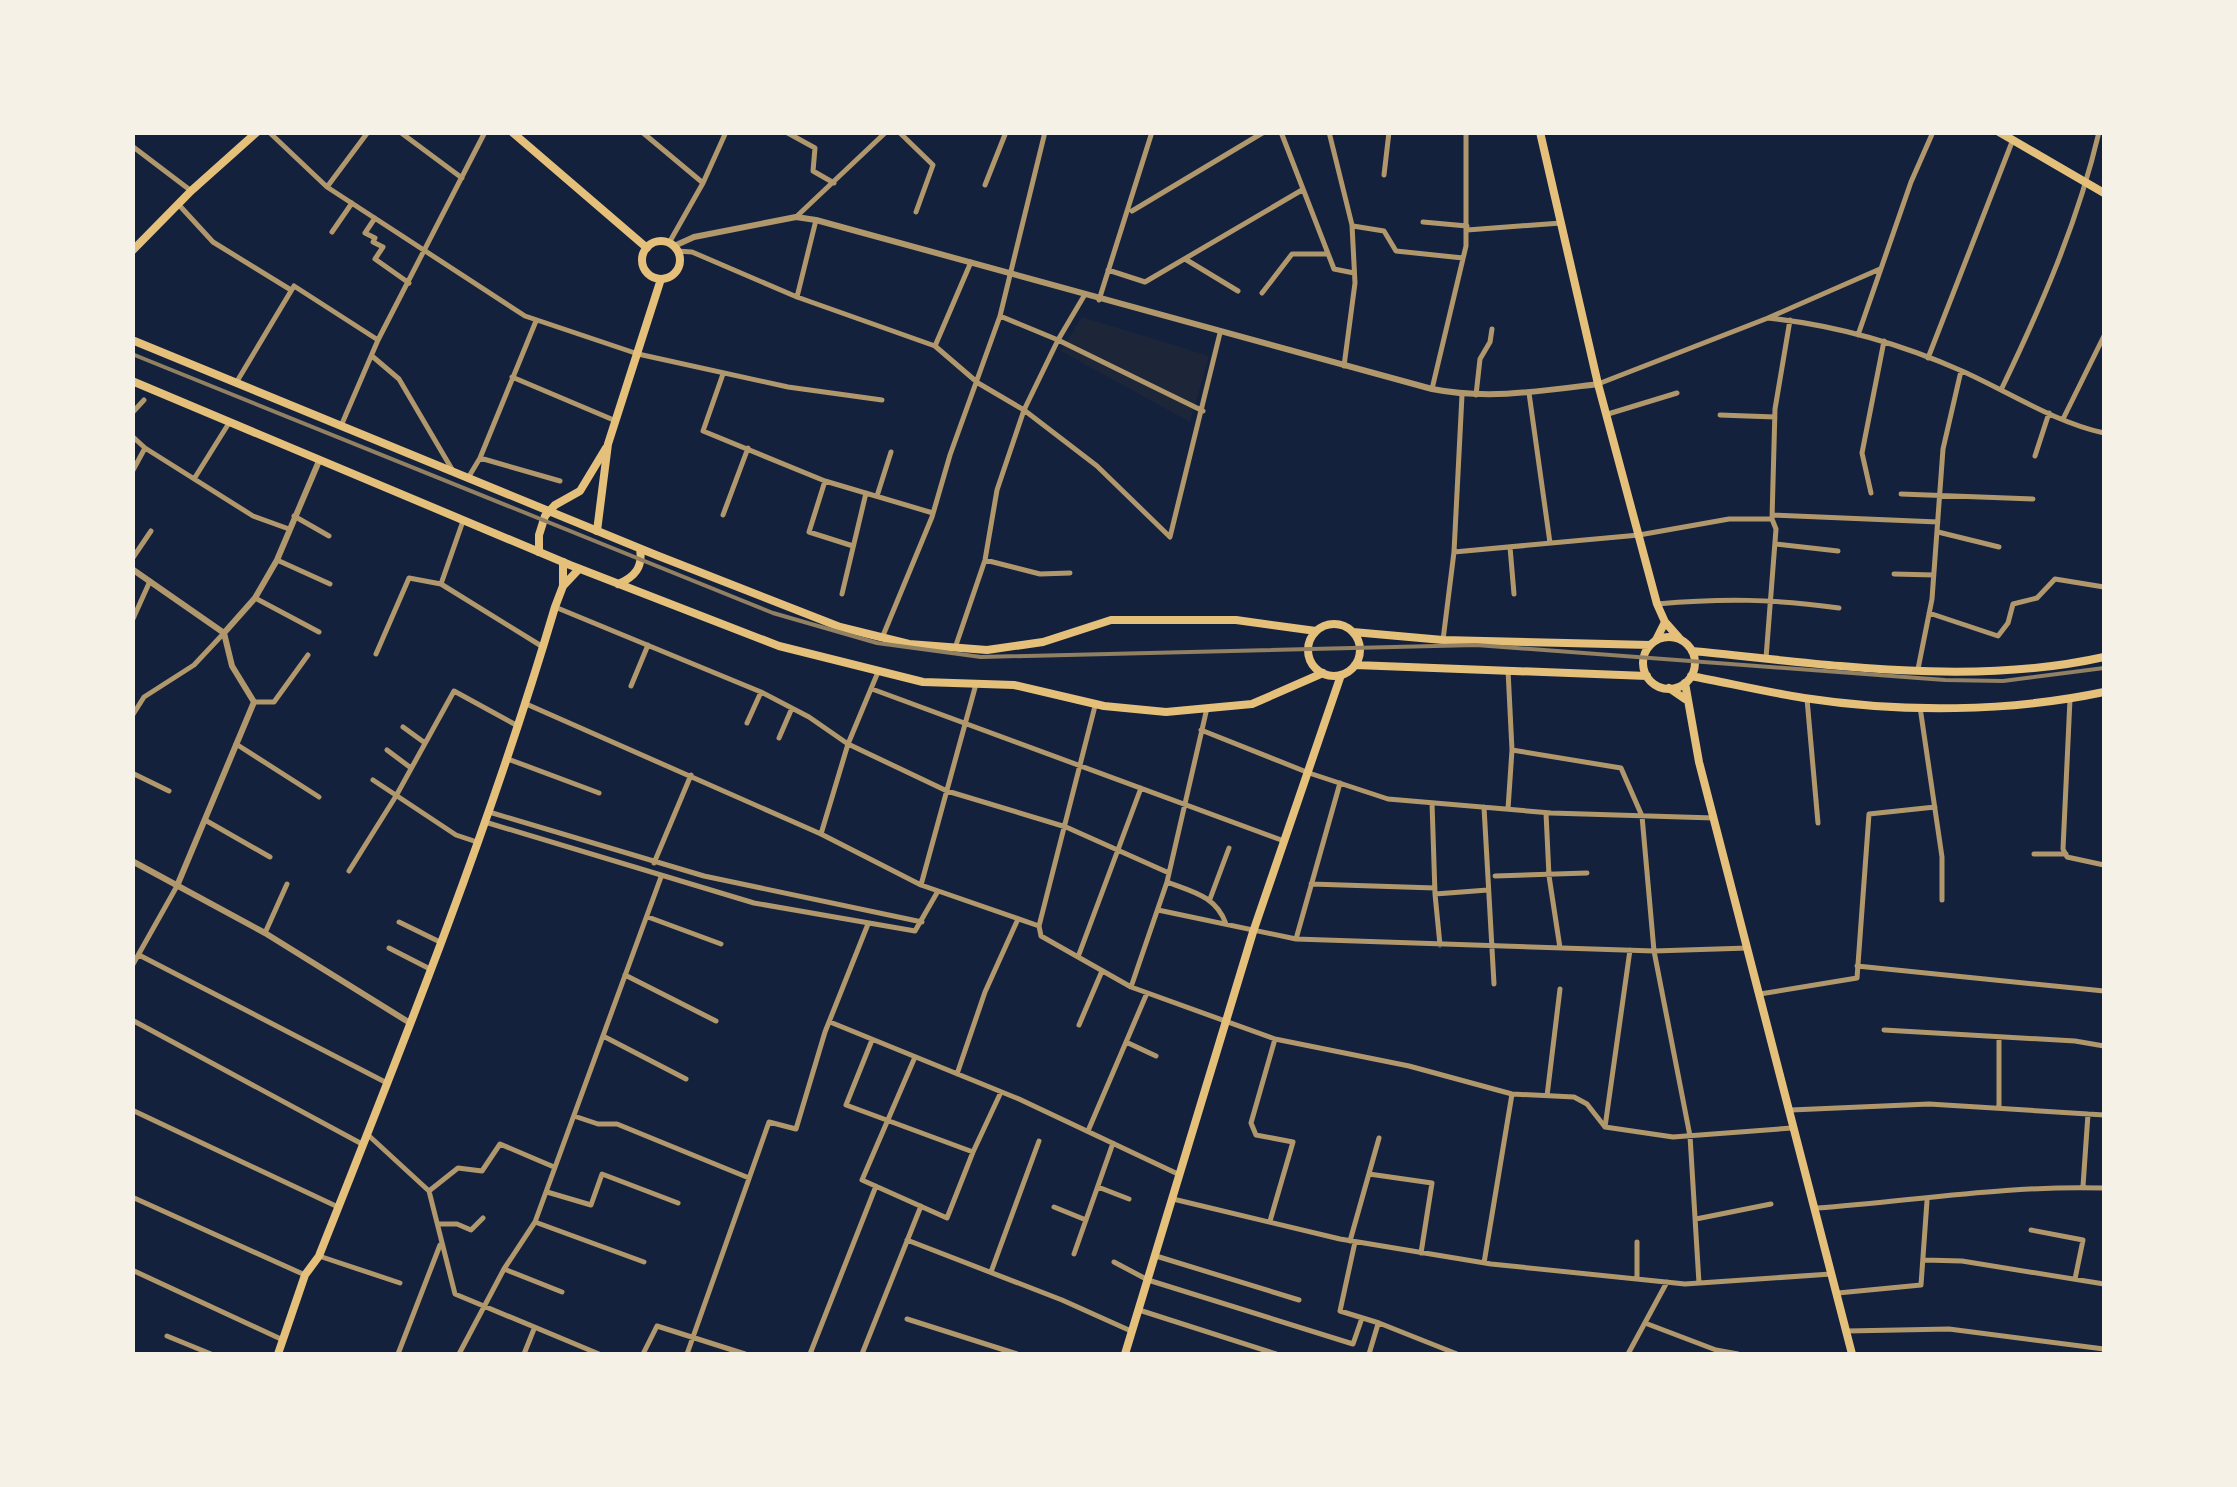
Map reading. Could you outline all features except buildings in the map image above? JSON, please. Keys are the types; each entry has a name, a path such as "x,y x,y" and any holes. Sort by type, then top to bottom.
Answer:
{"main road":[{"path":"132,251 257,132"},
{"path":"512,132 647,248"},
{"path":"1540,132 1598,384 1639,536 1665,622 1680,640 1692,651 1988,672 2103,657"},
{"path":"1999,132 2104,192"},
{"path":"597,531 608,444 661,279 677,270 673,247 657,242 647,248 642,258 644,270 661,279"},
{"path":"132,338 840,628 908,644 987,650 1043,642 1111,620 1236,620 1316,631 1330,624 1346,626 1354,632 1443,640 1680,640"},
{"path":"132,380 579,569 779,646 923,682 1014,685 1096,704 1166,712 1252,704 1323,674 1340,675 1355,665 1647,676"},
{"path":"539,552 539,536 549,512 580,490 608,444"},
{"path":"618,584 637,572 642,561 640,549"},
{"path":"563,562 564,586"},
{"path":"278,1354 306,1276 320,1256 478,842 555,607 564,586 579,569"},
{"path":"1665,622 1643,660 1647,676 1652,683 1685,699"},
{"path":"1316,631 1308,654 1323,674"},
{"path":"1354,632 1360,648 1355,665"},
{"path":"1692,651 1694,668 1685,699 1852,1354"},
{"path":"1126,1354 1253,932 1340,675"},
{"path":"1669,688 1688,680 1807,699 1920,707 2047,704 2104,692"}],"street":[{"path":"269,132 328,187 536,321 638,354 723,374 882,400"},
{"path":"328,187 368,132"},
{"path":"400,132 463,178"},
{"path":"341,426 378,340 484,132"},
{"path":"642,132 703,183"},
{"path":"673,247 726,132"},
{"path":"786,132 816,148 813,170 834,184"},
{"path":"796,216 886,132"},
{"path":"898,132 933,165 916,212"},
{"path":"985,185 1006,132"},
{"path":"882,638 933,513 1000,316 1014,272 1045,132"},
{"path":"1099,300 1130,212 1152,132"},
{"path":"1130,212 1264,132"},
{"path":"1281,132 1334,269 1355,273"},
{"path":"1329,132 1352,225 1355,273 1344,366"},
{"path":"1384,175 1389,132"},
{"path":"1432,389 1467,228 1466,132"},
{"path":"1858,336 1911,182 1933,132"},
{"path":"2002,390 2036,316 2087,183 2099,132"},
{"path":"1928,358 2013,140"},
{"path":"132,146 191,191"},
{"path":"1108,270 1145,282 1302,190"},
{"path":"332,232 352,203"},
{"path":"179,205 213,242 292,291"},
{"path":"673,247 694,237 796,216 1462,395 1529,393 1598,384 1880,270"},
{"path":"376,218 365,233 383,247 375,259 409,284"},
{"path":"797,297 816,220"},
{"path":"1423,222 1467,228 1560,223"},
{"path":"1352,225 1384,232 1396,251 1463,258"},
{"path":"673,247 934,346 978,383 1024,410 1097,466 1170,536 1220,333"},
{"path":"1262,292 1292,254 1328,254"},
{"path":"1185,259 1238,292"},
{"path":"934,346 971,262"},
{"path":"236,382 294,286 378,340"},
{"path":"956,648 985,560 997,490 1024,410 1084,296"},
{"path":"1000,316 1203,411"},
{"path":"1768,318 1884,341 1961,371 2080,428 2104,433"},
{"path":"1766,658 1776,530 1772,517 1775,417 1790,320"},
{"path":"468,478 480,458 536,321"},
{"path":"1476,395 1480,359 1492,330"},
{"path":"2063,419 2104,336"},
{"path":"1872,493 1862,453 1884,341"},
{"path":"372,356 399,379 454,472"},
{"path":"1918,669 1934,575 1943,449 1961,371"},
{"path":"723,374 703,432 826,480 933,513"},
{"path":"512,377 616,421"},
{"path":"1529,393 1550,543"},
{"path":"1606,415 1677,393"},
{"path":"1443,640 1454,552 1462,395"},
{"path":"132,413 144,400"},
{"path":"2035,456 2049,413"},
{"path":"1720,415 1775,417"},
{"path":"194,479 229,423"},
{"path":"132,436 254,516 289,529"},
{"path":"132,472 146,448"},
{"path":"723,515 748,448"},
{"path":"878,496 891,452"},
{"path":"480,458 560,482"},
{"path":"132,716 144,697 194,665 255,598 277,560 319,461"},
{"path":"826,480 808,532 854,546"},
{"path":"842,594 866,493"},
{"path":"1901,494 2033,499"},
{"path":"294,516 329,536"},
{"path":"1454,552 1639,536 1729,519 1938,522"},
{"path":"441,584 463,520"},
{"path":"132,559 152,531"},
{"path":"1938,532 2000,547"},
{"path":"1775,544 1838,551"},
{"path":"1510,547 1514,594"},
{"path":"277,560 330,584"},
{"path":"985,560 1040,574 1070,574"},
{"path":"132,569 224,633 232,666 254,702"},
{"path":"1894,574 1934,575"},
{"path":"376,654 409,578 441,584 543,648"},
{"path":"1929,613 1998,636 2004,632 2013,604 2037,598 2055,579 2104,587"},
{"path":"132,621 150,581"},
{"path":"255,598 319,632"},
{"path":"1658,604 1726,598 1839,608"},
{"path":"555,607 761,692 848,744 947,791 1066,827 1169,873"},
{"path":"632,686 648,645"},
{"path":"2103,657 2104,647"},
{"path":"254,702 274,702 308,655"},
{"path":"1508,670 1512,750 1508,810"},
{"path":"820,834 848,744 878,671"},
{"path":"921,885 976,684"},
{"path":"872,689 1284,841"},
{"path":"349,870 396,796 454,691 518,726"},
{"path":"747,723 761,692"},
{"path":"1807,699 1818,822"},
{"path":"2066,854 2062,816 2070,699"},
{"path":"132,966 177,886 254,702"},
{"path":"524,703 820,834 921,885 1039,926"},
{"path":"1096,704 1039,926 1041,936 1131,987 1275,1039 1409,1066 1512,1094 1574,1098 1587,1104 1604,1128 1673,1137 1795,1128"},
{"path":"1920,707 1942,857 1942,900"},
{"path":"779,738 792,708"},
{"path":"1131,987 1167,882 1206,708"},
{"path":"402,727 425,743"},
{"path":"1201,730 1309,774 1388,799 1546,813 1714,818"},
{"path":"236,744 319,796"},
{"path":"388,750 410,768"},
{"path":"1512,750 1621,768 1642,816 1654,951 1690,1136 1699,1283"},
{"path":"508,758 598,793"},
{"path":"132,773 169,791"},
{"path":"654,863 691,775"},
{"path":"374,780 456,834 478,842"},
{"path":"1296,939 1340,784"},
{"path":"1078,958 1141,788"},
{"path":"1432,803 1440,946"},
{"path":"1484,807 1494,984"},
{"path":"1760,994 1857,978 1869,814 1935,808"},
{"path":"488,812 654,863 816,902 922,922"},
{"path":"1546,813 1560,948"},
{"path":"205,820 270,856"},
{"path":"485,822 754,903 868,924 916,931 938,891"},
{"path":"1210,899 1229,848"},
{"path":"2034,854 2066,854 2104,865"},
{"path":"132,861 265,933 410,1024"},
{"path":"1495,876 1588,873"},
{"path":"459,1354 504,1269 535,1222 660,877"},
{"path":"1167,882 1210,899 1220,909 1226,924"},
{"path":"265,933 287,884"},
{"path":"1311,884 1488,890"},
{"path":"1158,910 1296,939 1654,951 1748,948"},
{"path":"648,918 721,944"},
{"path":"957,1074 985,992 1019,918"},
{"path":"399,922 440,942"},
{"path":"686,1354 769,1122 796,1129 829,1022 868,924"},
{"path":"389,948 430,969"},
{"path":"1604,1128 1630,950"},
{"path":"139,955 387,1083"},
{"path":"1857,966 2104,991"},
{"path":"1079,1025 1102,971"},
{"path":"625,975 716,1021"},
{"path":"1548,1096 1560,989"},
{"path":"1088,1131 1148,993"},
{"path":"132,1020 362,1144"},
{"path":"829,1022 1002,1092 1180,1175"},
{"path":"1884,1030 2104,1046"},
{"path":"603,1036 686,1079"},
{"path":"1999,1108 2000,1037"},
{"path":"1270,1222 1293,1142 1256,1135 1251,1122 1275,1039"},
{"path":"872,1040 846,1104 972,1152"},
{"path":"1126,1042 1156,1056"},
{"path":"915,1057 862,1180 947,1218 972,1152 1002,1092"},
{"path":"1484,1263 1512,1094"},
{"path":"1790,1110 1928,1104 2104,1115"},
{"path":"132,1110 339,1207"},
{"path":"2084,1187 2088,1114"},
{"path":"574,1116 598,1124 617,1124 750,1178"},
{"path":"366,1134 429,1190 455,1294 599,1354"},
{"path":"1379,1138 1340,1312 1457,1354"},
{"path":"991,1272 1038,1141"},
{"path":"1074,1254 1113,1143"},
{"path":"429,1190 458,1168 482,1171 500,1144 555,1167"},
{"path":"547,1192 591,1205 602,1174 678,1203"},
{"path":"1369,1174 1432,1183 1422,1253"},
{"path":"810,1354 876,1186"},
{"path":"1816,1208 2044,1186 2104,1188"},
{"path":"1098,1187 1129,1198"},
{"path":"132,1197 306,1276"},
{"path":"1173,1198 1353,1241 1484,1263 1667,1282 1834,1274"},
{"path":"1838,1293 1921,1285 1927,1200"},
{"path":"1696,1218 1771,1204"},
{"path":"862,1354 921,1206"},
{"path":"1054,1207 1086,1220"},
{"path":"439,1224 457,1224 471,1230 483,1218"},
{"path":"535,1222 644,1262"},
{"path":"2031,1230 2083,1240 2075,1279"},
{"path":"907,1240 1133,1332"},
{"path":"398,1354 441,1242"},
{"path":"1637,1242 1637,1280"},
{"path":"320,1256 400,1283"},
{"path":"1156,1256 1299,1300"},
{"path":"1924,1260 1962,1260 2104,1284"},
{"path":"1114,1262 1148,1280 1354,1344 1362,1318"},
{"path":"504,1269 562,1292"},
{"path":"132,1270 283,1340"},
{"path":"1628,1354 1667,1282"},
{"path":"1139,1310 1276,1354"},
{"path":"907,1319 1018,1354"},
{"path":"1369,1354 1379,1323"},
{"path":"1645,1323 1716,1350 1738,1354"},
{"path":"644,1354 657,1326 741,1354"},
{"path":"524,1354 534,1329"},
{"path":"1847,1331 1948,1329 2104,1348"},
{"path":"167,1336 211,1354"}],"shaded area":[{"path":"1082,317 1209,356 1190,422 1061,351"}],"railway":[{"path":"132,354 773,613 877,643 981,657 1476,645 1945,680 2003,681 2104,668"}]}
